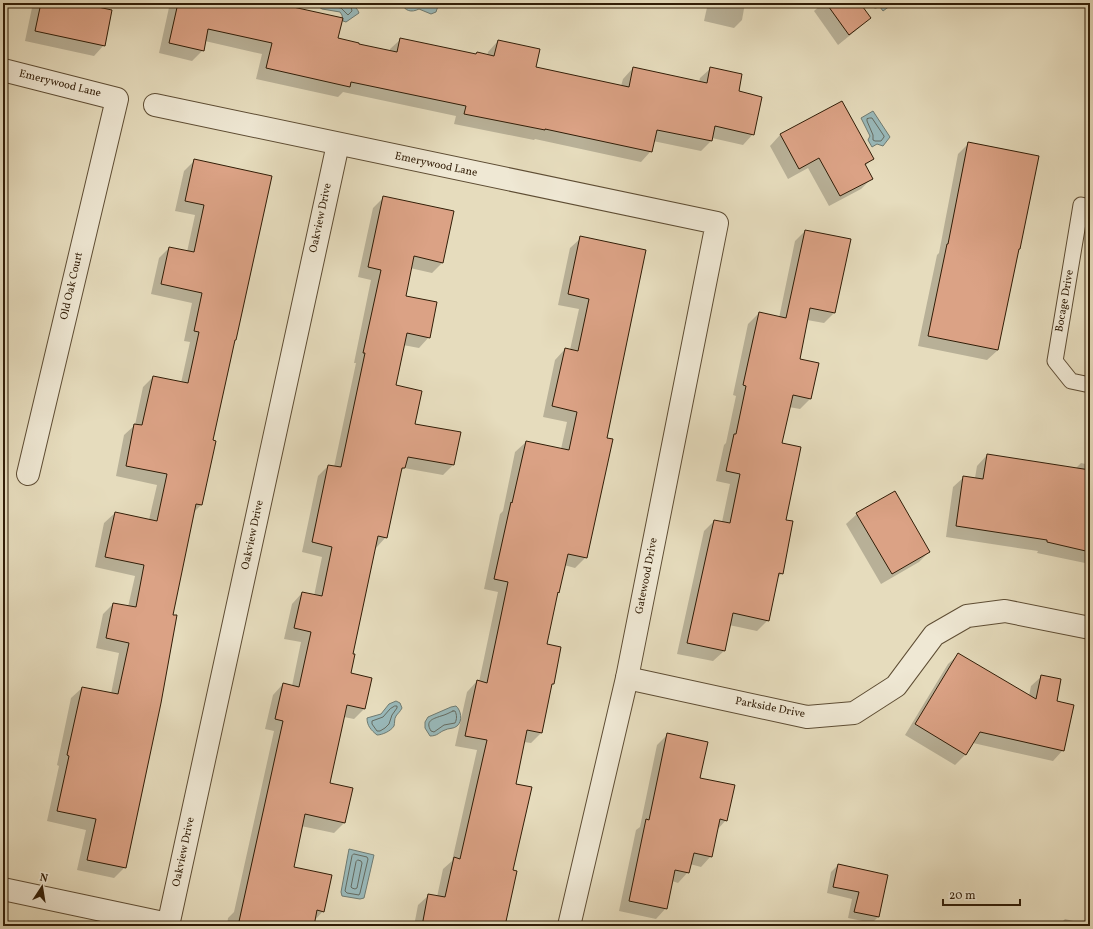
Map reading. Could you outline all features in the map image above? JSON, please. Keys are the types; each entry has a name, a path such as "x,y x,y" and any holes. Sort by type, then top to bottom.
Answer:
{"street":[{"name":"Emerywood Lane","path":"3,70 117,99"},
{"name":"Old Oak Court","path":"28,474 117,99"},
{"name":"Emerywood Lane","path":"155,105 717,224"},
{"name":"Oakview Drive","path":"168,925 338,144"},
{"name":"Gatewood Drive","path":"569,926 627,678 717,224"},
{"name":"Parkside Drive","path":"627,678 807,717 854,714 896,686 934,635 967,616 1005,611 1090,628"},
{"path":"3,889 168,925"}],"lane":[{"name":"Bocage Drive","path":"1090,207 1081,205 1055,361 1070,381 1090,385"}],"water":[{"path":"320,3 353,3 359,13 346,22 343,21 340,12 322,9 319,7"},
{"path":"401,3 438,3 438,6 436,12 431,14 419,9 413,11 408,10 404,8"},
{"path":"873,3 894,3 883,11 880,7 873,7"},
{"path":"873,111 890,137 883,146 877,144 872,147 868,140 870,136 861,118"},
{"path":"396,701 400,703 402,708 395,717 394,726 391,730 377,735 370,728 367,718 381,714 389,704"},
{"path":"456,706 461,716 459,724 454,728 446,729 430,736 425,728 425,722 428,717"},
{"path":"349,849 374,855 364,898 360,899 342,896 341,892"}],"building":[{"path":"41,3 94,3 93,6 112,10 105,46 35,31"},
{"path":"178,3 275,3 343,18 338,38 397,52 400,38 476,54 477,52 494,56 498,40 540,49 536,67 629,87 633,67 707,83 710,67 742,74 739,91 762,97 754,135 715,126 712,141 657,130 652,152 545,129 464,114 466,106 351,82 350,87 266,68 272,43 208,29 204,51 169,43"},
{"path":"826,3 860,3 871,18 849,35"},
{"path":"842,101 874,159 865,164 873,179 840,196 819,158 799,169 780,134"},
{"path":"968,142 1039,156 998,350 928,336"},
{"path":"194,159 272,176 213,440 216,441 202,505 196,504 173,615 177,615 161,703 126,868 87,860 96,819 57,811 69,756 67,755 82,687 118,694 129,643 106,638 113,603 136,607 144,565 105,557 115,512 157,521 167,474 126,466 134,424 142,425 153,376 188,383 199,332 194,331 202,293 161,284 169,247 194,252 204,205 185,201"},
{"path":"383,196 454,211 443,263 414,256 406,296 437,302 430,338 407,333 396,385 422,391 415,424 461,432 454,465 408,457 405,468 402,468 387,538 378,536 353,654 355,654 351,673 372,678 365,709 347,705 330,783 353,788 345,823 305,814 294,867 332,875 324,912 317,910 314,926 238,926 283,721 275,719 283,683 299,687 311,632 294,628 302,592 322,596 332,547 312,542 328,465 341,467 365,353 363,353 381,270 368,267"},
{"path":"805,230 851,239 835,313 810,308 800,359 819,363 811,399 793,395 782,443 801,447 786,520 793,521 783,574 779,573 769,621 733,613 725,651 687,643 714,520 730,523 740,474 726,471 734,434 736,434 746,386 743,385 759,312 786,318"},
{"path":"580,236 646,250 607,438 613,439 587,558 568,554 547,644 561,647 554,684 552,684 542,733 527,730 516,784 532,787 513,870 517,871 505,926 422,926 428,894 445,897 454,857 460,859 487,740 465,736 477,680 487,683 508,582 494,579 526,441 569,450 577,412 552,406 565,348 578,351 589,299 568,294"},
{"path":"987,454 1090,470 1090,552 1047,542 1047,540 956,526 963,476 983,479"},
{"path":"895,491 930,552 892,574 856,513"},
{"path":"958,653 1036,699 1041,675 1061,679 1057,701 1074,705 1064,751 980,732 966,755 915,724"},
{"path":"667,733 708,742 700,778 735,785 727,821 720,819 712,857 694,853 689,873 675,870 667,909 629,901 646,819 649,820"},
{"path":"838,864 888,875 879,917 854,912 859,892 833,887"}]}
